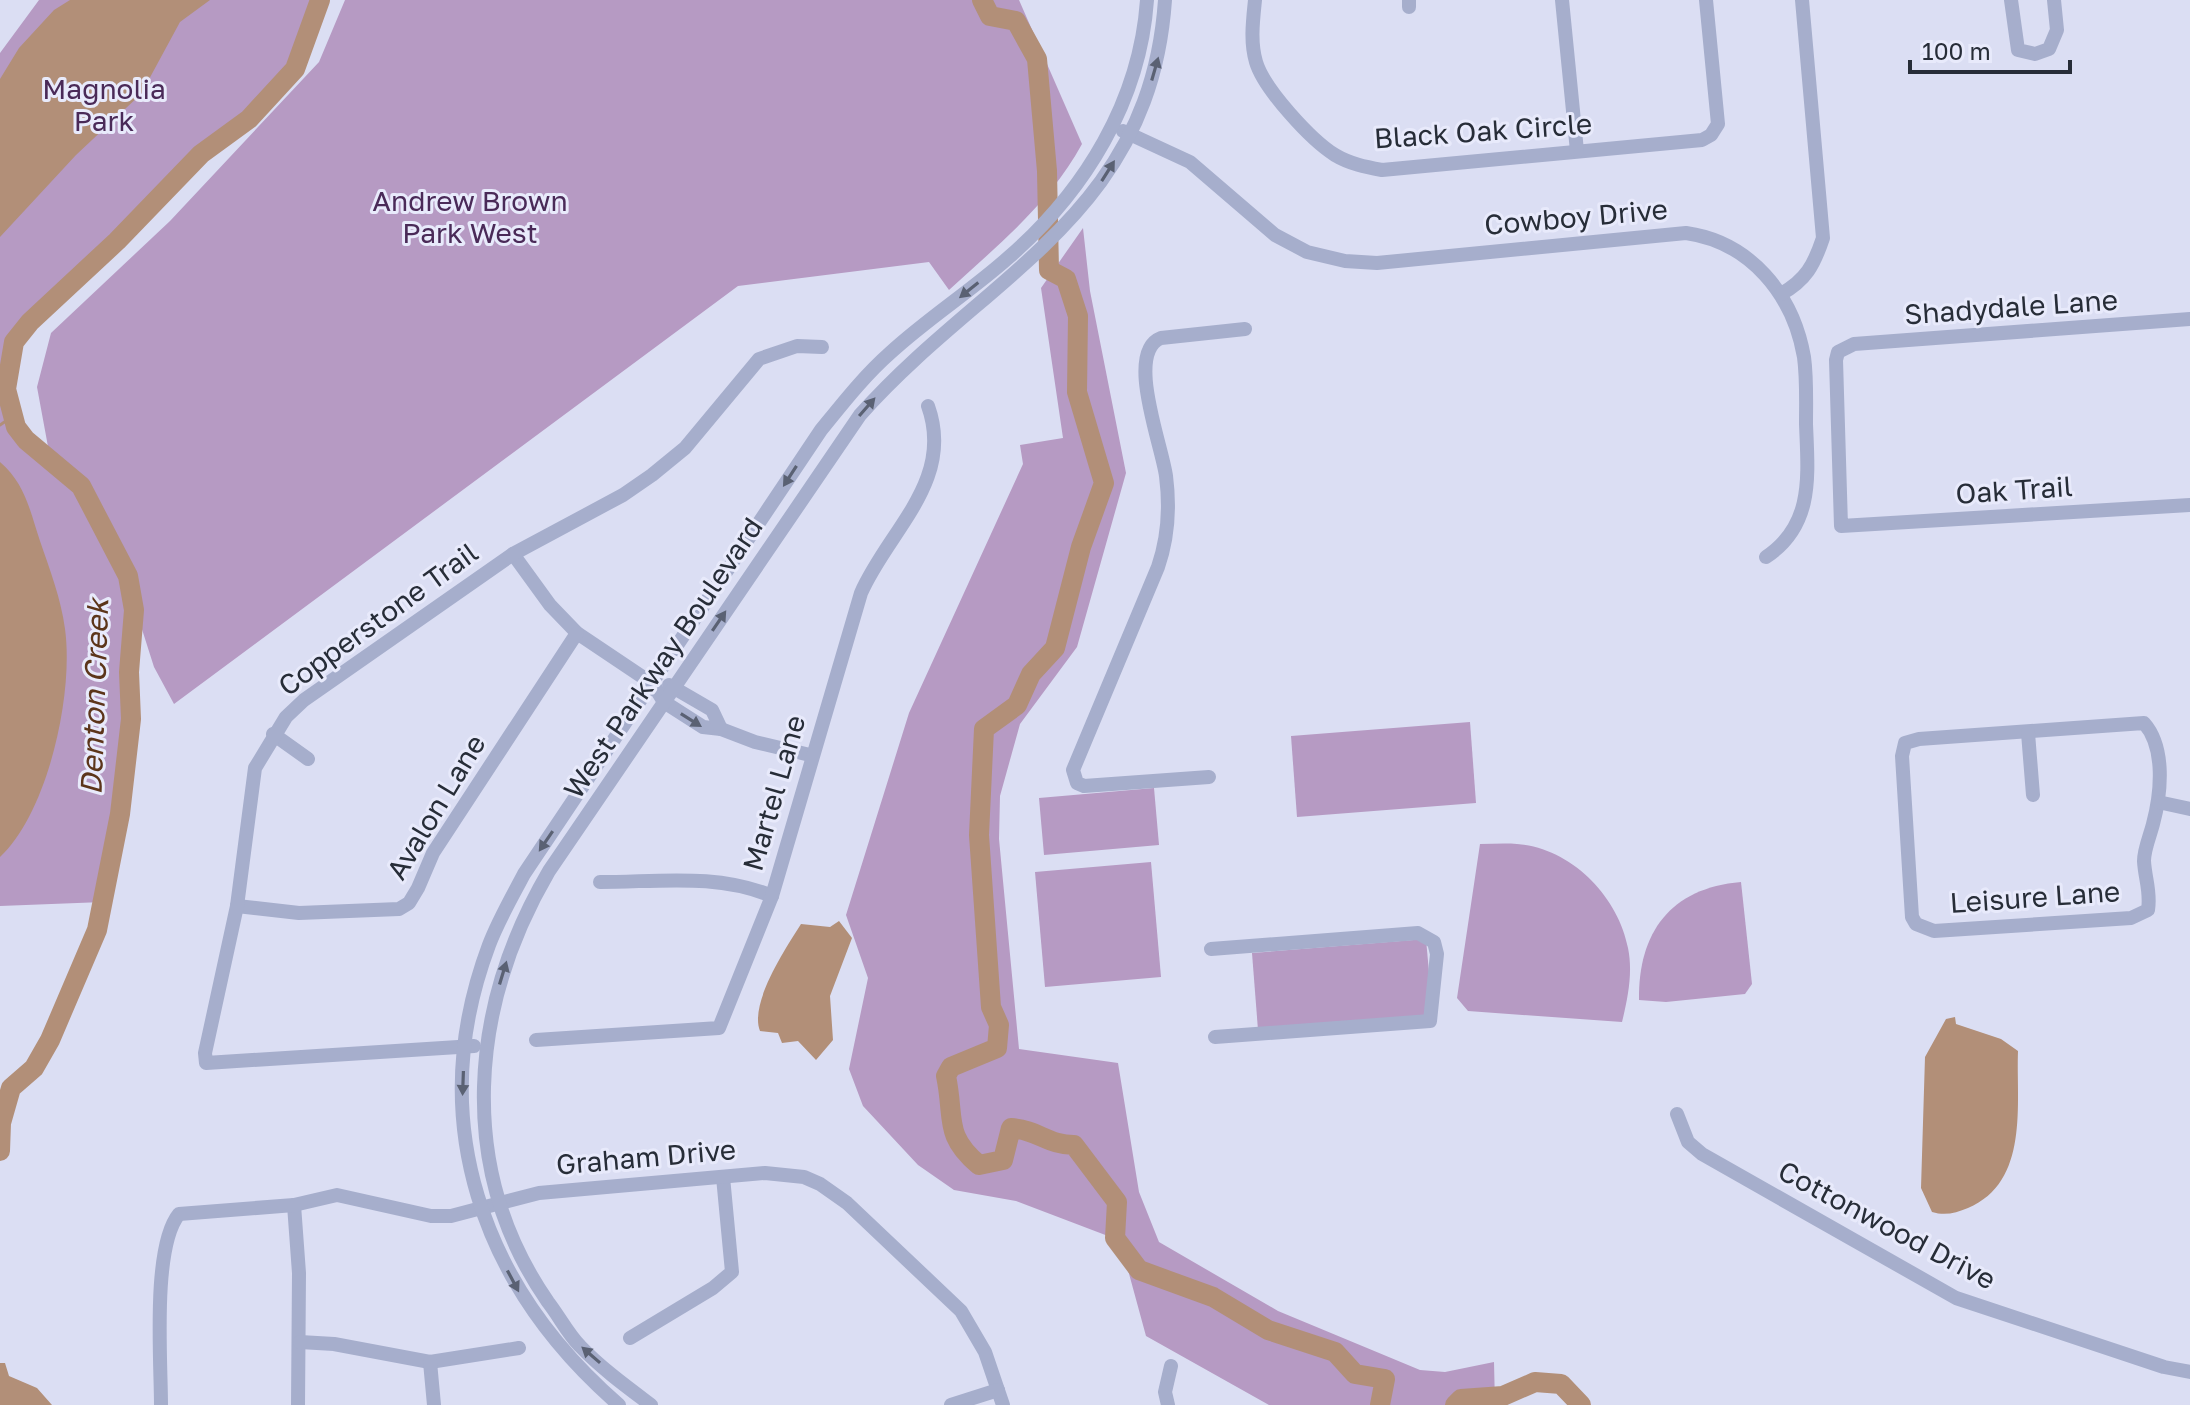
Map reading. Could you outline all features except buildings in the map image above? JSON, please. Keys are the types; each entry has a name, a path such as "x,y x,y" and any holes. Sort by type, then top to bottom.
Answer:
{"street":[{"name":"West Parkway Boulevard","path":"619,1405 577,1369 537,1319 498,1252 481,1210 462,1112 465,1045 489,945 524,874 821,430 858,384 892,351 1028,239 1077,183 1113,126 1141,48 1147,0"},
{"name":"West Parkway Boulevard","path":"651,1405 579,1345 534,1281 500,1206 482,1114 486,1049 491,1015 523,917 549,871 860,415 895,376 1030,263 1098,187 1129,133 1156,68 1165,0"},
{"name":"Black Oak Circle","path":"1255,0 1252,45 1256,64 1268,87 1323,146 1358,165 1382,170 1702,140 1711,135 1718,124 1706,0"},
{"path":"1562,0 1577,151"},
{"path":"1781,294 1801,283 1814,267 1823,238 1802,0"},
{"path":"2011,0 2010,12 2018,50 2035,54 2049,49 2057,30 2054,0"},
{"name":"Cowboy Drive","path":"1113,126 1174,152 1205,172 1275,235 1307,252 1345,261 1377,263 1686,233 1717,239 1735,249 1766,274 1781,294 1800,340 1804,360 1808,498 1789,537 1766,557"},
{"name":"Shadydale Lane","path":"1841,526 1838,352 1854,344 2190,319"},
{"path":"1209,777 1084,786 1077,783 1073,770 1154,579 1166,539 1166,477 1145,376 1146,352 1152,341 1161,338 1245,329"},
{"name":"Copperstone Trail","path":"486,1049 465,1045 206,1063 210,1026 237,906 247,840 249,793 255,768 273,734 304,700 513,554 623,495 652,475 685,448 759,359 797,346 822,347"},
{"name":"Martel Lane","path":"536,1040 719,1028 772,896 810,755 861,593 878,558 923,495 931,473 935,426 928,406"},
{"name":"Oak Trail","path":"1841,526 2190,505"},
{"path":"513,554 550,605 577,633 653,684 664,702 703,727 721,729 755,742 810,755"},
{"name":"Avalon Lane","path":"237,906 299,913 399,909 409,903 433,853 577,633"},
{"path":"653,684 675,686 712,710 721,729"},
{"name":"Leisure Lane","path":"2144,723 2155,735 2158,802 2144,859 2150,896 2148,910 2131,918 1922,929 1912,917 1902,756 1905,743 1919,739 2144,723"},
{"path":"2028,733 2033,795"},
{"path":"273,734 308,759"},
{"path":"2158,802 2190,809"},
{"path":"600,882 703,879 744,884 772,896"},
{"path":"1211,949 1418,933 1434,942 1437,954 1430,1021 1215,1037"},
{"name":"Cottonwood Drive","path":"1677,1114 1688,1142 1702,1154 1956,1298 2164,1367 2190,1372"},
{"name":"Graham Drive","path":"161,1405 163,1261 172,1222 179,1214 294,1205 337,1195 431,1216 500,1206 539,1193 765,1173 804,1177 847,1203 961,1311 985,1352 1000,1398"},
{"path":"630,1338 713,1288 732,1272 723,1177"},
{"path":"294,1205 300,1342 298,1405"},
{"path":"300,1342 334,1344 430,1362 519,1348"},
{"path":"430,1362 434,1405"},
{"path":"1168,1405 1165,1392 1171,1366"},
{"path":"951,1405 1000,1398"}],"green space":[{"name":"Andrew Brown Park West","path":"39,0 320,0 295,69 249,119 201,154 117,241 30,322 14,342 6,389 16,427 61,469 49,452 37,387 51,333 170,221 319,62 345,0 1019,0 1082,144 1039,204 949,290 929,262 738,286 174,704 154,667 133,601 131,719 120,814 103,902 0,906 0,53"},
{"path":"1083,228 1090,291 1126,473 1077,647 1020,724 1000,796 999,839 1019,1049 1118,1063 1139,1192 1159,1242 1278,1311 1420,1370 1445,1372 1494,1362 1495,1405 1269,1405 1146,1336 1128,1270 1108,1236 1016,1201 954,1190 918,1165 863,1106 849,1069 868,978 846,915 909,713 1023,464 1020,445 1063,438 1041,288"},
{"path":"1470,722 1476,803 1297,817 1291,736"},
{"path":"1154,788 1159,845 1044,855 1039,798"},
{"path":"1480,844 1537,847 1573,865 1603,893 1623,929 1628,948 1629,985 1622,1022 1468,1011 1457,998"},
{"path":"1151,862 1161,977 1045,987 1035,872"},
{"path":"1741,882 1752,984 1745,994 1666,1002 1639,1000 1645,954 1663,918 1677,904 1695,894 1716,886"},
{"path":"1426,939 1433,1017 1258,1030 1252,953"}],"shaded area":[{"path":"70,0 210,0 180,22 141,94 76,155 0,237 0,79 19,48 54,10"},
{"path":"0,462 21,488 30,508 61,607 67,656 61,718 44,782 32,812 0,857"},
{"path":"839,921 852,938 830,996 833,1040 816,1060 798,1041 782,1043 778,1033 760,1031 760,1006 771,976 801,924 830,927"},
{"path":"1955,1017 1956,1024 2001,1039 2018,1051 2018,1117 2011,1161 2002,1180 1988,1196 1968,1208 1941,1214 1932,1212 1921,1188 1925,1057 1946,1019"},
{"path":"0,1363 5,1363 9,1376 37,1388 52,1405 0,1405"}],"waterway":[{"name":"Denton Creek","path":"0,1151 1,1123 11,1088 34,1068 50,1040 97,930 120,814 131,719 129,672 134,610 128,576 81,486 26,440 16,427 6,389 14,342 30,322 117,241 201,154 249,119 295,69 320,0"},
{"path":"982,0 990,16 1016,21 1037,59 1047,171 1049,270 1066,279 1078,316 1077,392 1104,483 1081,547 1055,648 1031,674 1017,705 984,729 979,835 991,1007 999,1025 997,1048 951,1067 946,1076 952,1125 960,1144 979,1165 1003,1160 1011,1128 1057,1143 1074,1145 1117,1202 1115,1238 1139,1270 1213,1297 1268,1330 1335,1352 1355,1374 1385,1379 1380,1405"},
{"path":"0,425 13,416"},
{"path":"1455,1405 1461,1399 1503,1396 1535,1382 1561,1384 1581,1405"}],"park label":[{"name":"Magnolia Park","path":"104,105"}]}
